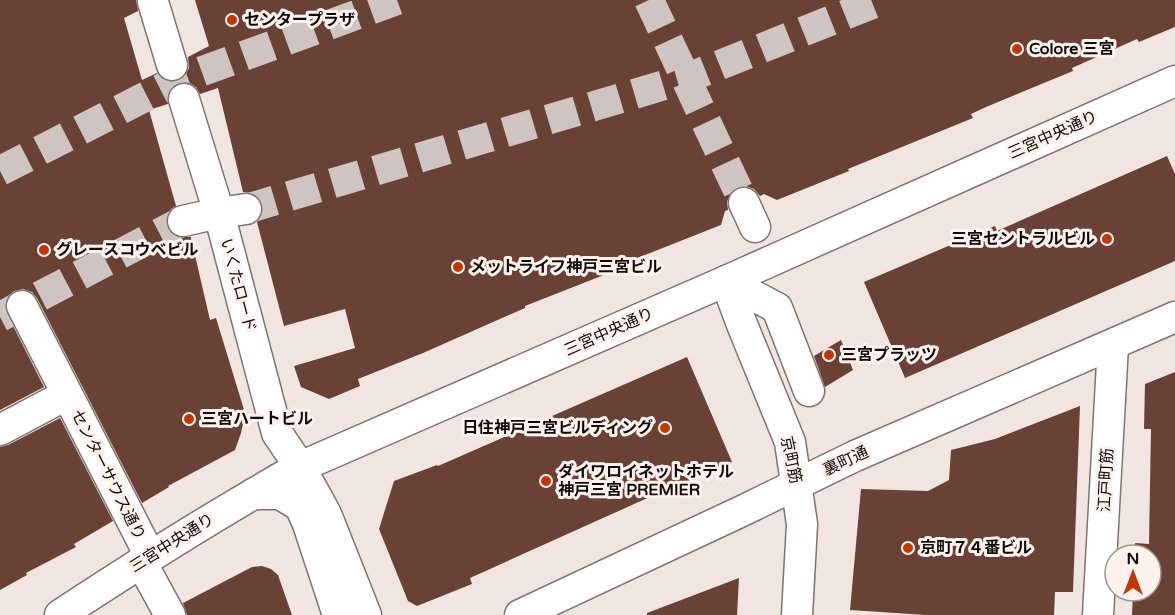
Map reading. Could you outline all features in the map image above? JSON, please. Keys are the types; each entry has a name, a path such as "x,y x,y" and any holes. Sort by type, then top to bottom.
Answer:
{"street":[{"path":"153,2 172,65"},
{"name":"三宮中央通り","path":"60,615 146,559 300,467 1175,81"},
{"name":"いくたロード","path":"184,99 233,211 277,433 300,467 326,514 366,615"},
{"path":"183,221 233,211"},
{"path":"726,280 777,308 809,391"},
{"name":"京町筋","path":"726,280 790,442 802,524 797,615"},
{"name":"センターサウス通り","path":"22,306 146,559 170,615"},
{"name":"裏町通","path":"520,615 855,456 1175,317"},
{"name":"江戸町筋","path":"1098,615 1113,345"},
{"name":"センターサウス通り","path":"0,430 66,395"},
{"path":"253,494 280,494 300,506 338,615"}],"building":[{"path":"0,0 136,0 138,11 124,18 142,80 157,73 169,82 176,82 184,77 189,68 188,57 209,46 195,0 1175,0 1175,27 1139,42 1137,39 1072,68 1073,71 971,114 973,118 777,200 764,194 760,196 754,189 746,186 737,187 730,194 727,202 728,210 725,211 721,225 612,268 614,271 525,306 525,308 423,353 358,379 360,386 329,399 301,387 294,366 355,348 345,309 284,326 257,222 262,215 263,206 253,193 243,192 218,88 200,94 196,87 188,82 178,83 167,95 168,104 149,110 176,206 167,215 166,224 170,232 177,237 191,237 210,320 216,318 245,413 235,450 168,486 142,503 37,298 32,292 23,289 14,291 7,297 5,306 44,387 0,410"},
{"path":"1167,156 1175,174 1175,261 905,378 864,282 995,226 997,231"},
{"path":"841,340 853,370 825,387 814,356"},
{"path":"687,357 732,462 470,578 472,584 417,606 408,601 379,529 394,481 438,466"},
{"path":"1175,372 1175,615 1132,615 1132,603 1163,603 1163,543 1149,543 1151,429 1144,429 1145,384"},
{"path":"1080,406 1073,592 1055,592 1054,615 926,615 850,610 861,489 928,491 949,480 951,450 995,439"},
{"path":"60,418 113,521 74,544 76,547 26,573 27,575 0,590 0,447"},
{"path":"262,566 278,575 292,615 187,615 183,603 252,567"},
{"path":"739,578 737,615 647,615 647,613"}],"tunnel":[{"path":"0,171 178,80 397,0"},
{"path":"649,0 744,203"},
{"path":"246,209 685,79 882,0"},
{"path":"0,317 183,221"}],"place":[{"name":"センタープラザ","path":"232,20"},
{"name":"Colore 三宮","path":"1017,49"},
{"name":"三宮セントラルビル","path":"1107,239"},
{"name":"グレースコウベビル","path":"44,250"},
{"name":"メットライフ神戸三宮ビル","path":"458,267"},
{"name":"三宮プラッツ","path":"829,355"},
{"name":"三宮ハートビル","path":"189,419"},
{"name":"日住神戸三宮ビルディング","path":"665,428"},
{"name":"ダイワロイネットホテル 神戸三宮 PREMIER","path":"546,481"},
{"name":"京町７４番ビル","path":"908,548"}]}
